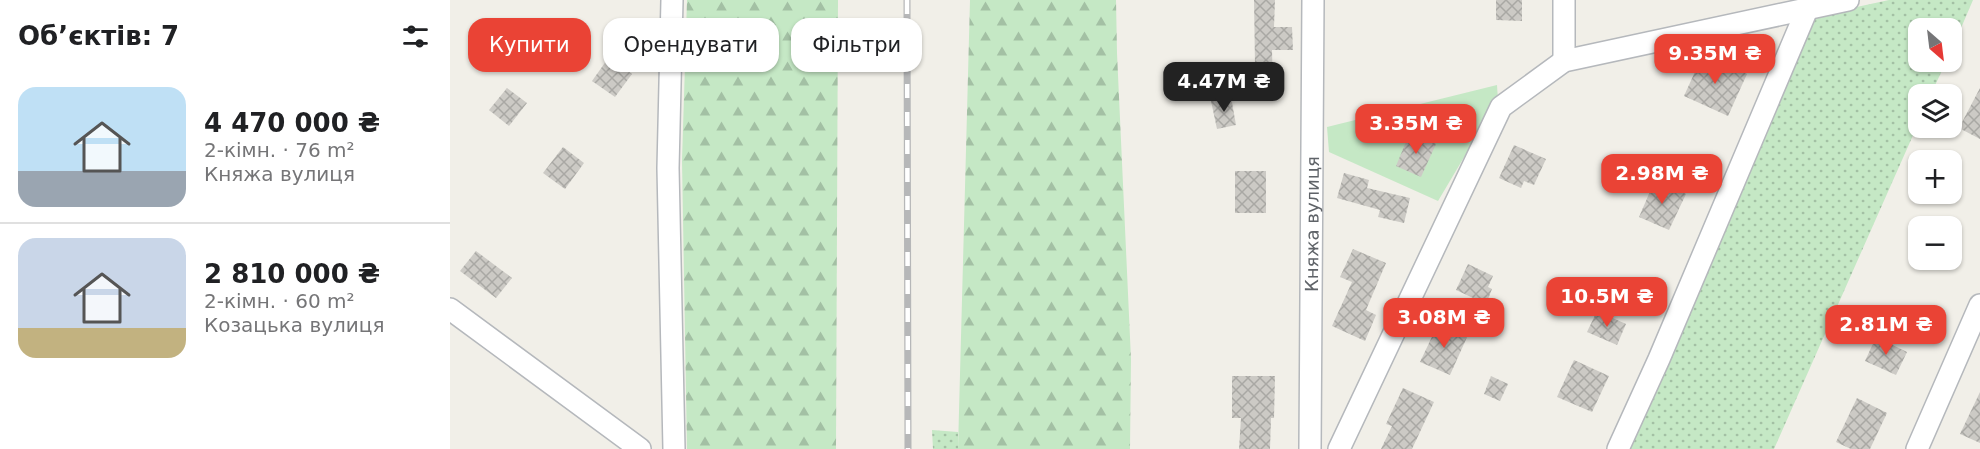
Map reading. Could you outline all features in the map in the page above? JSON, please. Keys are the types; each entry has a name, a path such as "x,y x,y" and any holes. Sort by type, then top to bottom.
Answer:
{"street":[{"path":"672,0 668,168 674,449"},
{"name":"Княжа вулиця","path":"1310,449 1313,0"},
{"path":"1564,0 1564,61"},
{"path":"1339,449 1501,107 1564,61 1810,4 1848,0"},
{"path":"1618,449 1659,359 1810,4"},
{"path":"1917,449 1980,305"},
{"path":"450,309 640,449"}],"green space":[{"path":"687,0 838,0 838,18 791,18 791,72 838,72 836,449 687,449 682,161 685,72 779,72 779,18 686,18"},
{"path":"970,0 1116,0 1131,359 1130,449 958,449"},
{"path":"1889,0 1973,0 1962,26 1962,18 1908,18 1908,72 1941,72 1936,84 1908,84 1908,138 1912,138 1774,449 1627,449 1815,16"},
{"path":"1497,85 1498,100 1438,201 1329,152 1327,127"},
{"path":"932,430 958,432 958,449 933,449"}],"building":[{"path":"1254,0 1275,0 1274,27 1292,27 1293,50 1272,50 1273,92 1238,93 1237,66 1255,66"},
{"path":"1496,0 1522,0 1522,21 1496,20"},
{"path":"1703,54 1747,74 1728,116 1684,96"},
{"path":"603,65 603,72 629,72 632,74 615,97 592,81"},
{"path":"507,88 527,103 509,126 489,110"},
{"path":"1980,88 1980,139 1962,130 1962,122"},
{"path":"1231,97 1236,125 1217,129 1211,101"},
{"path":"1410,132 1436,144 1421,177 1396,166"},
{"path":"1514,145 1546,159 1534,185 1524,181 1521,188 1499,178"},
{"path":"563,147 584,163 565,189 543,173"},
{"path":"1235,171 1266,171 1266,213 1235,213"},
{"path":"1344,173 1369,180 1367,188 1410,198 1404,223 1378,217 1380,210 1337,198"},
{"path":"1655,180 1686,194 1669,230 1639,217"},
{"path":"1353,249 1386,263 1366,310 1376,315 1365,341 1332,326 1352,282 1340,277"},
{"path":"476,251 512,278 496,298 460,271"},
{"path":"1468,264 1493,276 1488,287 1492,289 1486,304 1456,290"},
{"path":"1597,311 1626,324 1617,345 1587,332"},
{"path":"1439,322 1468,335 1450,375 1420,362"},
{"path":"1876,337 1907,352 1896,375 1865,361"},
{"path":"1574,360 1609,376 1592,412 1557,397"},
{"path":"1232,376 1275,376 1274,418 1271,418 1270,449 1239,449 1241,418 1232,418"},
{"path":"1491,376 1508,384 1500,401 1484,394"},
{"path":"1403,388 1434,402 1412,449 1381,449 1392,426 1386,424"},
{"path":"1980,392 1980,443 1960,434"},
{"path":"1857,398 1887,413 1870,449 1851,449 1836,442"}],"railway":[{"path":"907,0 908,449"}]}
